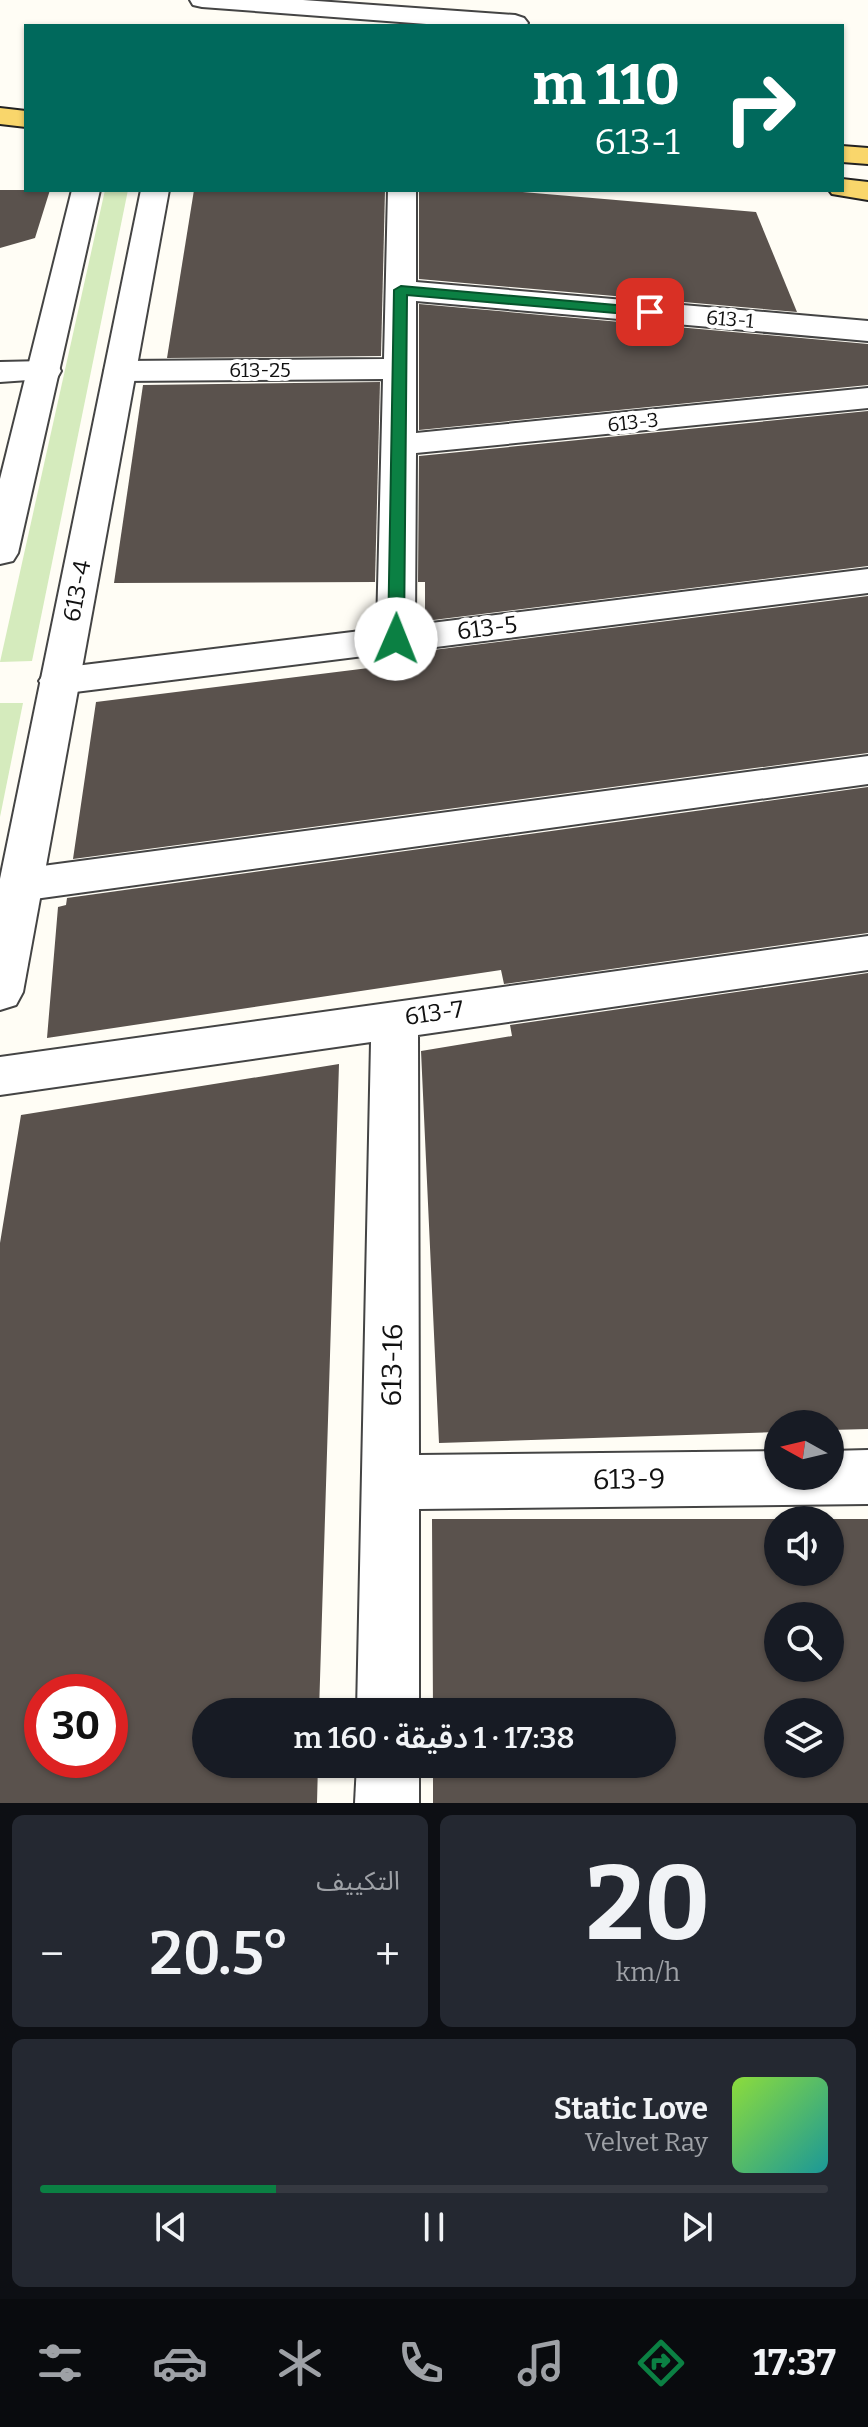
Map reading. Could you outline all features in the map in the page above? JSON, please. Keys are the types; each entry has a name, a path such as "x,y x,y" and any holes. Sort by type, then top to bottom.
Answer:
{"main road":[{"path":"0,116 24,119"},
{"path":"844,154 868,156"},
{"path":"844,188 868,191"}],"street":[{"path":"192,4 516,16"},
{"path":"0,553 86,192"},
{"name":"613-4","path":"0,992 155,192"},
{"path":"396,639 402,192"},
{"name":"613-1","path":"401,290 868,331"},
{"name":"613-25","path":"120,371 400,369"},
{"path":"0,372 45,371"},
{"name":"613-3","path":"398,445 868,398"},
{"name":"613-5","path":"59,681 868,581"},
{"path":"20,885 868,770"},
{"name":"613-7","path":"0,1076 868,953"},
{"name":"613-16","path":"388,1698 395,1018"},
{"name":"613-9","path":"390,1482 868,1477"},
{"path":"387,1803 388,1778"}],"green space":[{"path":"105,192 128,192 32,661 0,662"},
{"path":"0,703 23,703 0,817"}],"building":[{"path":"0,190 49,192 35,238 0,248"},
{"path":"194,192 385,192 381,356 167,358"},
{"path":"419,192 523,192 756,212 797,312 419,279"},
{"path":"419,304 868,344 868,385 419,430"},
{"path":"380,382 375,582 114,583 143,385"},
{"path":"868,411 868,566 425,621 425,582 418,582 419,456"},
{"path":"868,596 868,753 73,859 96,702 425,661 425,651"},
{"path":"868,787 868,933 504,984 501,970 47,1038 58,907 66,905 67,898"},
{"path":"868,973 868,1429 844,1430 844,1410 764,1410 764,1432 439,1443 421,1051 512,1036 510,1025"},
{"path":"339,1064 319,1698 192,1698 192,1778 318,1778 317,1803 0,1803 0,1243 21,1115"},
{"path":"432,1519 764,1519 764,1586 844,1586 844,1519 868,1519 868,1803 433,1803 433,1778 676,1778 676,1698 433,1698"}],"route":[{"path":"396,639 401,290 650,312"}]}
